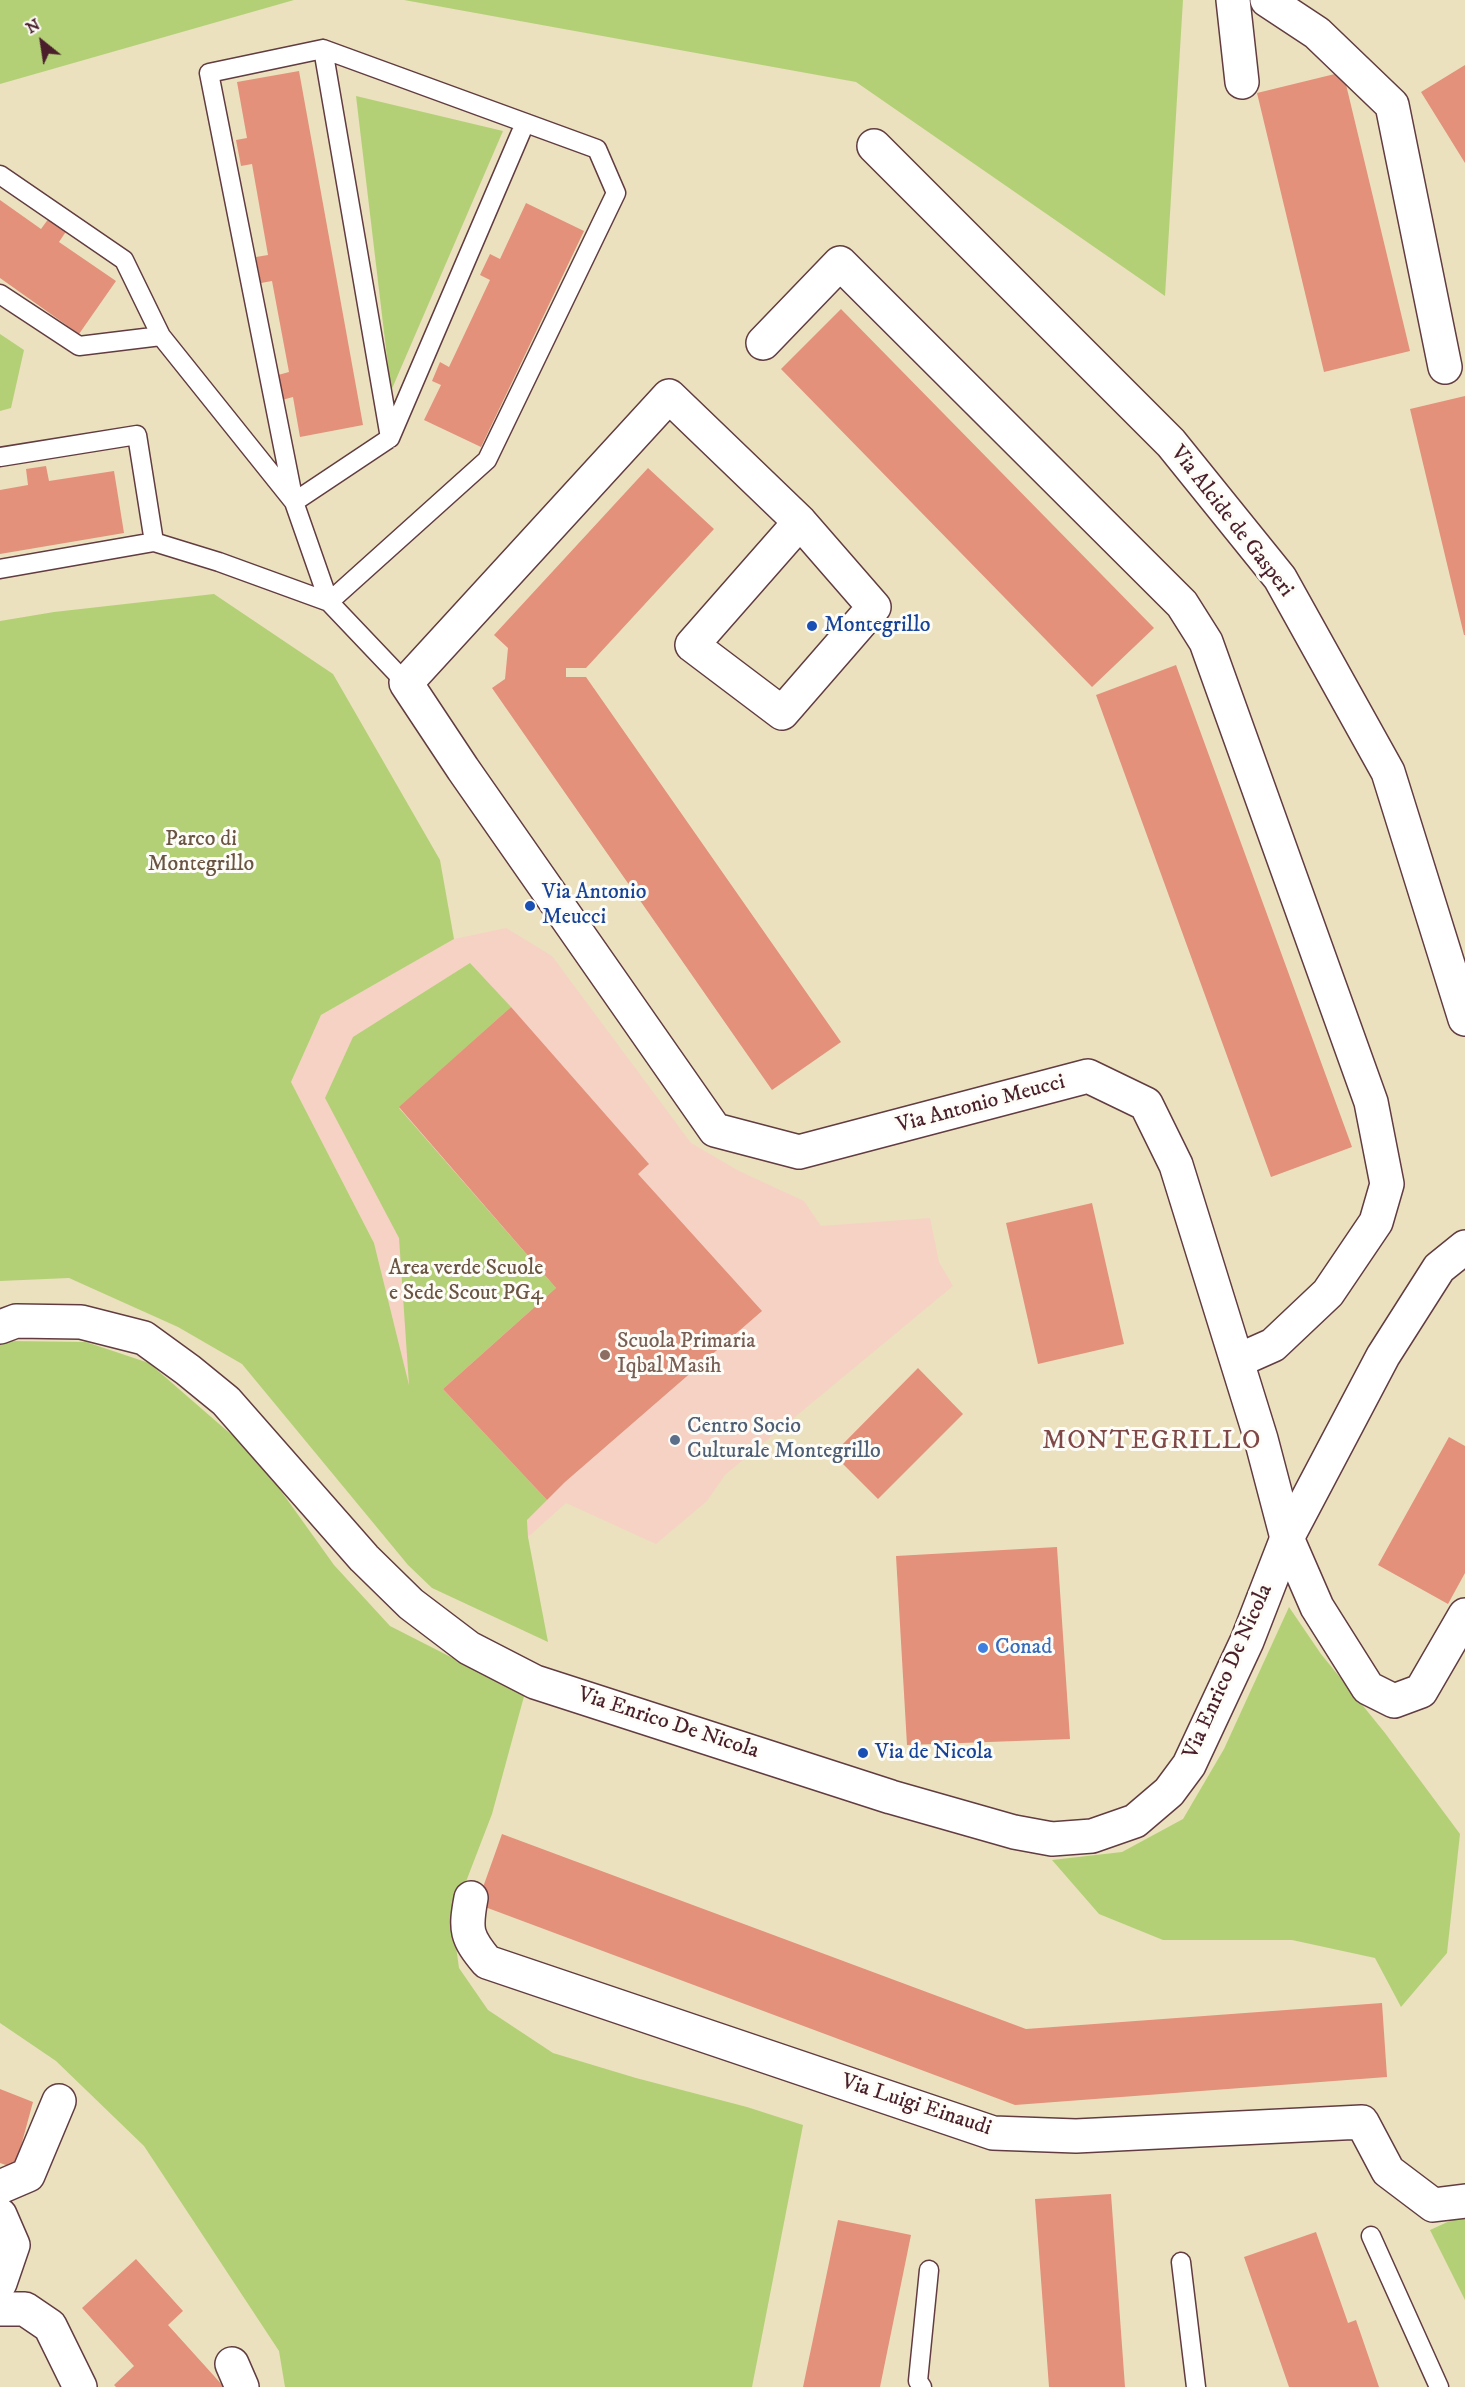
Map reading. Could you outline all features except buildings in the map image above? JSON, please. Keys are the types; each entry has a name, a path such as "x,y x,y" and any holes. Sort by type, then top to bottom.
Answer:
{"street":[{"path":"1233,0 1242,82"},
{"path":"1267,0 1317,33 1392,105 1445,367"},
{"name":"Via Alcide de Gasperi","path":"874,146 1171,443 1280,578 1388,772 1465,1019"},
{"path":"763,343 840,263 1182,604 1206,642 1371,1102 1387,1184 1376,1222 1328,1293 1273,1344 1237,1360"},
{"path":"406,683 669,396 800,522 874,608 782,713 692,645 800,522"},
{"name":"Via Antonio Meucci","path":"406,683 477,789 715,1130 799,1152 1088,1076 1146,1104 1176,1165 1261,1439 1287,1538"},
{"name":"Via Enrico De Nicola","path":"0,1327 16,1321 81,1322 144,1338 226,1401 364,1558 411,1604 469,1648 535,1682 891,1797 1014,1832 1052,1839 1092,1836 1135,1821 1169,1792 1189,1765 1247,1641 1287,1538 1383,1356 1438,1268 1465,1247"},
{"name":"Via Enrico De Nicola","path":"1287,1538 1317,1606 1368,1688 1394,1701 1421,1691 1465,1615"},
{"name":"Via Luigi Einaudi","path":"471,1899 466,1924 472,1945 486,1962 993,2133 1076,2136 1362,2122 1388,2171 1433,2205 1465,2201"},
{"path":"0,2187 28,2175 59,2101"},
{"path":"0,2215 13,2245 0,2283"},
{"path":"0,2309 25,2309 50,2326 80,2387"}],"lane":[{"path":"323,49 390,438"},
{"path":"329,602 487,460 616,193 597,149 323,49 209,73 294,502 329,602 406,683"},
{"path":"294,502 390,438 525,123"},
{"path":"0,175 124,260 161,336 294,502"},
{"path":"0,294 79,346 161,336"},
{"path":"0,457 137,435 154,542"},
{"path":"0,568 154,542 219,562 329,602"},
{"path":"1371,2236 1439,2387"},
{"path":"1181,2262 1196,2387"},
{"path":"922,2387 918,2381 929,2270"}],"shaded area":[{"path":"506,928 552,956 691,1143 739,1171 804,1201 821,1226 930,1218 939,1262 953,1286 725,1475 707,1501 656,1544 566,1503 528,1537 527,1519 410,1390 374,1243 291,1082 321,1015 454,939"}],"green space":[{"path":"0,0 294,0 0,84"},
{"path":"404,0 1183,0 1165,296 856,82"},
{"path":"356,96 503,131 391,391"},
{"path":"0,334 24,350 11,408 0,411"},
{"name":"Parco di Montegrillo","path":"214,594 333,674 440,860 454,939 321,1015 291,1082 374,1243 409,1385 399,1238 325,1098 353,1037 470,963 511,1007 399,1108 556,1288 443,1389 547,1500 527,1520 528,1537 548,1642 432,1588 408,1565 242,1364 178,1327 69,1278 0,1281 0,621 54,612"},
{"path":"10,1341 86,1342 149,1363 256,1456 334,1565 390,1626 492,1678 526,1689 492,1814 452,1918 459,1968 488,2010 553,2053 803,2125 752,2387 285,2387 279,2351 144,2146 56,2061 0,2023 0,1345"},
{"path":"1289,1607 1321,1654 1385,1733 1460,1834 1447,1953 1401,2007 1375,1958 1292,1940 1163,1940 1099,1914 1052,1860 1122,1852 1183,1819 1224,1749"},
{"path":"1465,2214 1465,2300 1430,2230"}],"place":[{"name":"Montegrillo","path":"812,626"},
{"name":"Via Antonio Meucci","path":"530,906"},
{"name":"Scuola Primaria Iqbal Masih","path":"605,1355"},
{"name":"Centro Socio Culturale Montegrillo","path":"675,1440"},
{"name":"Conad","path":"983,1648"},
{"name":"Via de Nicola","path":"863,1753"}],"district":[{"name":"MONTEGRILLO","path":"1152,1443"}],"park label":[{"name":"Area verde Scuole e Sede Scout PG4","path":"466,1282"}]}
